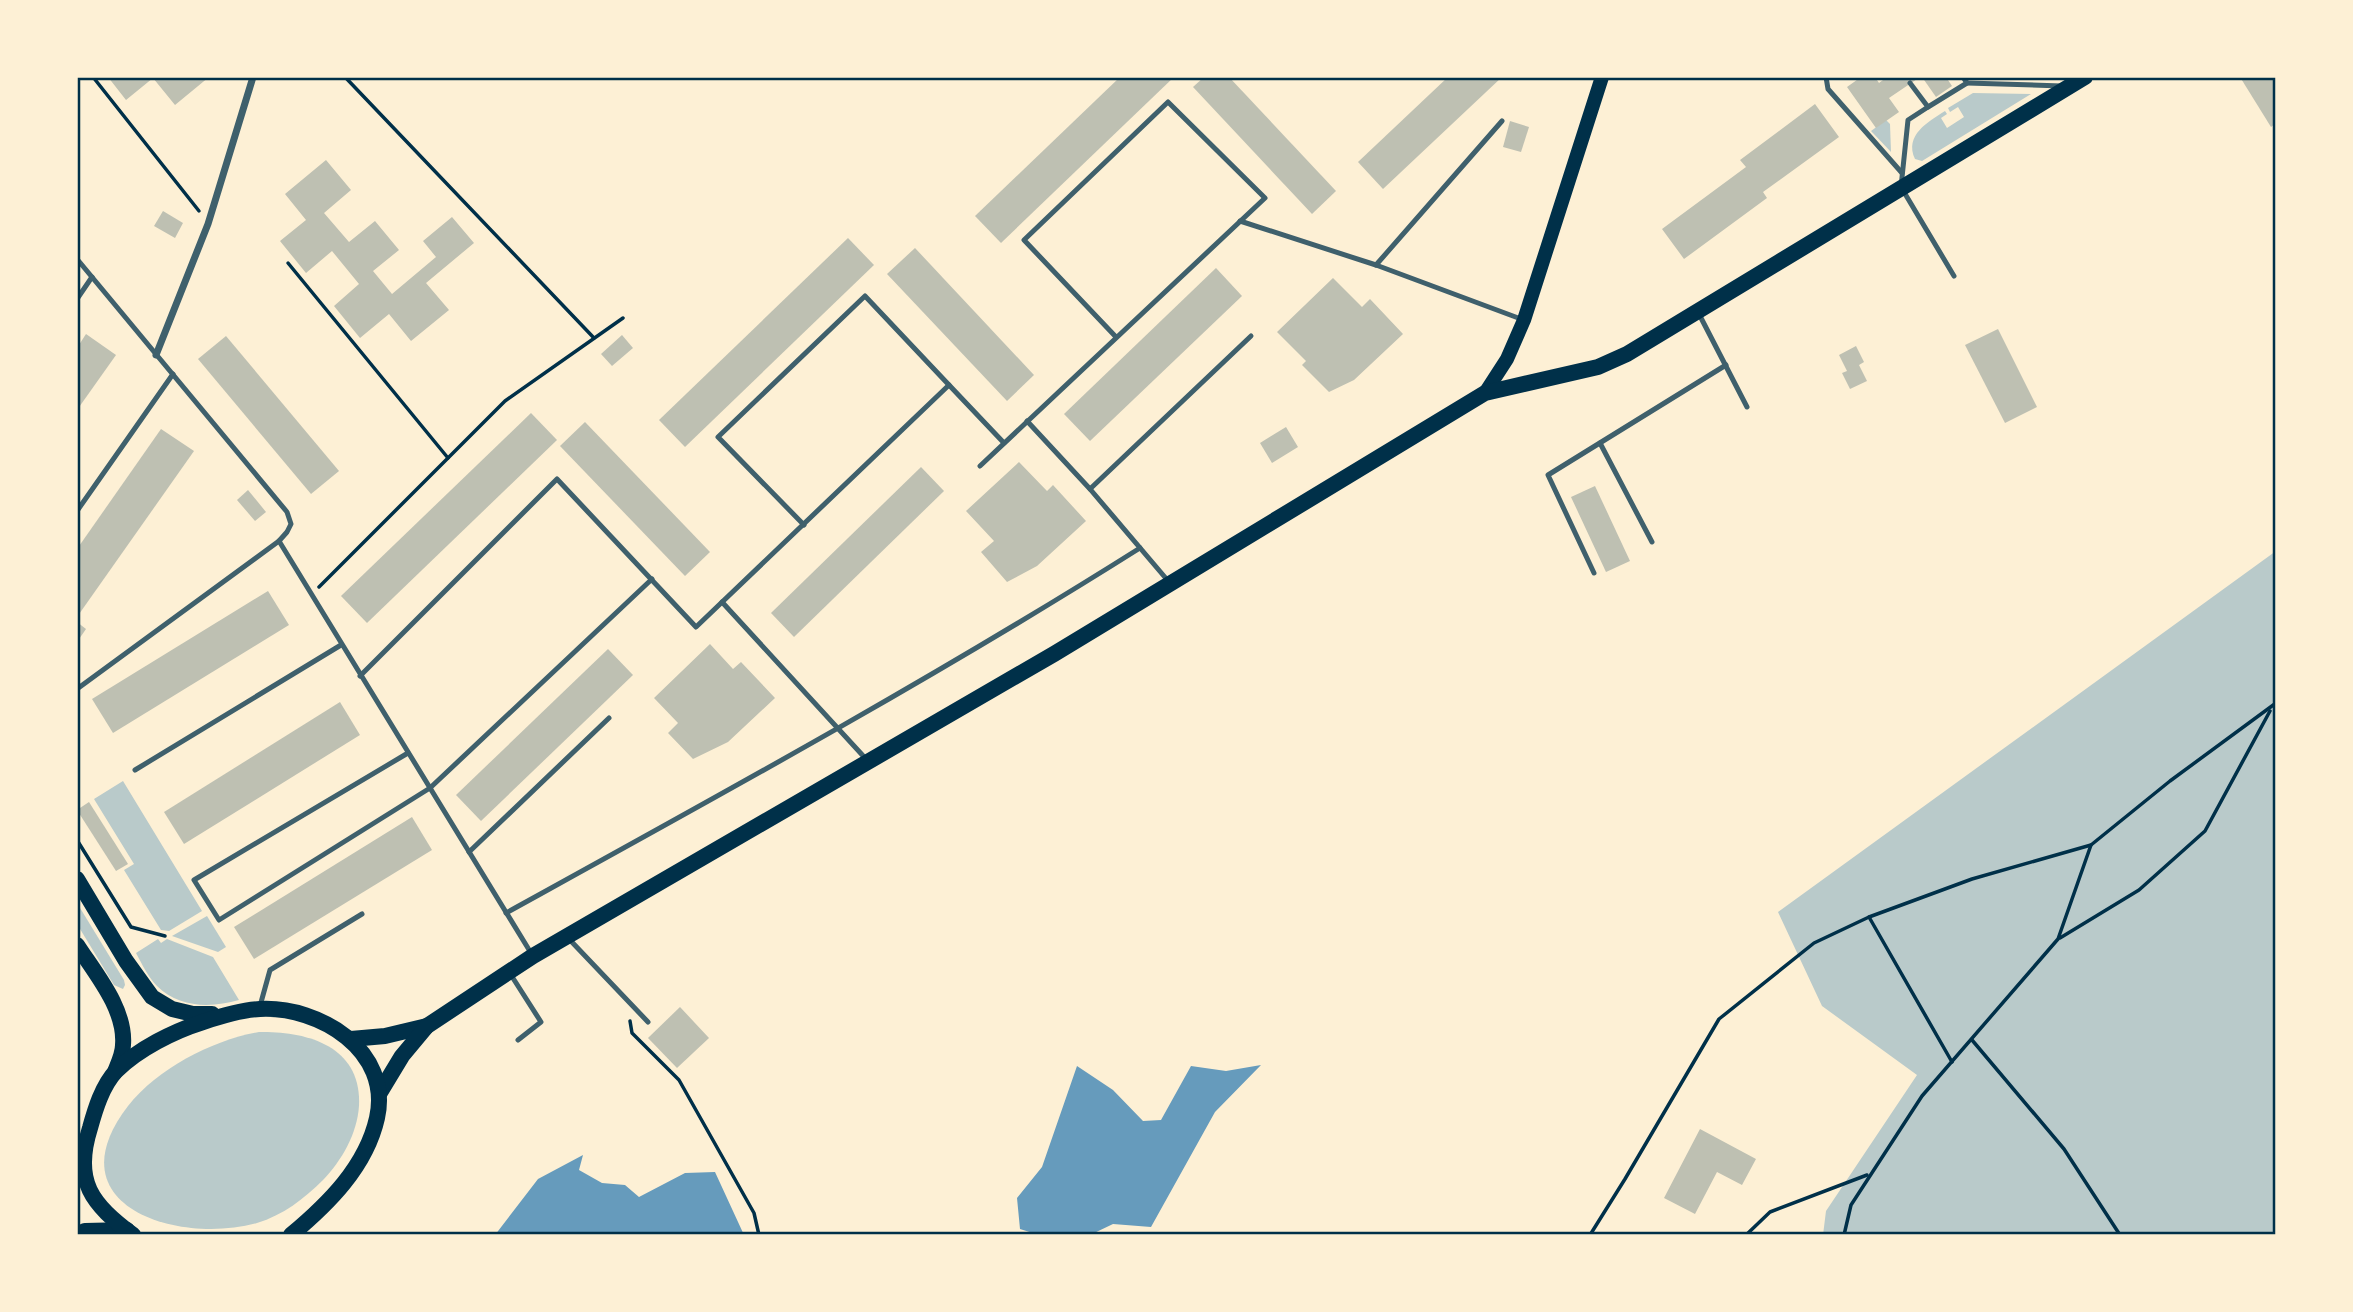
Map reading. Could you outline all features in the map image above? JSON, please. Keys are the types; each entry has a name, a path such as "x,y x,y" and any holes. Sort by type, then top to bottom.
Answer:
{"main road":[{"path":"1485,393 1507,359 1524,320 1602,77"},
{"path":"379,1094 402,1056 427,1027 533,956 1171,584 1485,393 1598,367 1627,354 1902,180 2085,77"},
{"path":"77,879 126,961 152,998 172,1009 193,1014 225,1015"},
{"path":"77,945 115,1009 123,1046 115,1072 97,1103 86,1141 77,1158"},
{"path":"115,1072 151,1045 183,1028 225,1015 259,1009 316,1019 351,1039 366,1056 375,1072 379,1094 378,1116 372,1136 347,1181 330,1202 291,1235"},
{"path":"351,1039 385,1036 427,1027"},
{"path":"86,1141 84,1174 91,1195 106,1215 130,1232"},
{"path":"77,1235 85,1231 130,1232"}],"street":[{"path":"156,355 208,224 253,77"}],"lane":[{"path":"1826,77 1828,89 1902,180 1954,276"},
{"path":"1902,180 1908,120 1965,80 2070,86"},
{"path":"1910,83 1928,107"},
{"path":"980,466 1265,198 1168,102 1024,240 1116,337"},
{"path":"1376,265 1502,121"},
{"path":"1240,221 1376,265 1524,320"},
{"path":"77,259 287,512 291,524 288,533 279,541 77,689"},
{"path":"77,299 92,277"},
{"path":"804,525 718,436 865,296 1004,443"},
{"path":"1697,311 1747,407"},
{"path":"1090,489 1251,336"},
{"path":"1594,573 1548,475 1726,365"},
{"path":"77,511 173,374"},
{"path":"360,676 556,479 696,627 950,385"},
{"path":"1027,421 1090,489 1171,584"},
{"path":"1600,443 1652,542"},
{"path":"279,541 533,956"},
{"path":"506,913 839,729 1030,617 1140,548"},
{"path":"408,753 194,880 219,920 430,788 652,579"},
{"path":"722,602 868,762"},
{"path":"135,770 341,645"},
{"path":"469,852 609,718"},
{"path":"259,1009 270,970 362,914"},
{"path":"566,937 648,1022"},
{"path":"509,972 541,1022 518,1040"}],"path":[{"path":"93,77 208,224"},
{"path":"345,77 594,338"},
{"path":"288,263 448,458"},
{"path":"311,595 505,401 623,318"},
{"path":"1590,1235 1626,1179 1719,1019 1814,943 1869,917 1972,879 2091,845 2170,781 2274,705"},
{"path":"1844,1235 1851,1205 1922,1096 2058,939 2139,890 2205,831 2274,705"},
{"path":"77,840 131,927 165,936"},
{"path":"2058,939 2091,845"},
{"path":"1869,917 1952,1062"},
{"path":"632,1033 679,1080 754,1213 759,1235"},
{"path":"1972,1040 2064,1149 2120,1235"},
{"path":"1746,1235 1770,1212 1869,1174"}],"shaded area":[{"path":"1973,93 2031,94 1922,161 1915,159 1912,150 1919,130 1945,111 1947,114 1941,118 1947,128 1964,117 1958,107 1950,112 1948,108"},
{"path":"1886,120 1890,124 1891,152 1871,131"},
{"path":"2276,551 2276,1235 1823,1235 1826,1211 1917,1075 1822,1006 1778,912"},
{"path":"123,781 202,911 169,931 161,930 124,870 134,864 94,799"},
{"path":"77,903 124,980 123,989 114,985 77,924"},
{"path":"207,916 226,947 218,952 172,936"},
{"path":"158,939 161,943 167,939 213,957 239,1000 196,1004 175,999 166,993 151,979 136,953"},
{"path":"259,1032 277,1032 313,1039 341,1056 351,1069 358,1086 358,1116 352,1136 336,1164 301,1200 276,1216 257,1223 226,1228 193,1228 161,1222 134,1210 114,1193 105,1170 108,1141 128,1106 155,1080 188,1058 223,1042"}],"water":[{"path":"1261,1065 1215,1112 1151,1227 1113,1224 1090,1235 1039,1235 1020,1229 1017,1198 1042,1167 1077,1066 1113,1090 1143,1121 1161,1120 1191,1066 1226,1071"},
{"path":"583,1155 579,1170 602,1183 625,1185 639,1197 685,1173 715,1172 744,1235 495,1235 538,1179"}],"building":[{"path":"108,77 209,77 175,105 153,78 126,100"},
{"path":"1120,77 1174,77 1001,243 975,216"},
{"path":"1204,77 1229,77 1336,191 1312,214 1193,87"},
{"path":"1448,77 1502,77 1383,189 1358,162"},
{"path":"1861,77 1875,77 1879,83 1887,77 1920,77 1889,98 1899,112 1876,128 1847,87"},
{"path":"1922,77 1946,77 1952,86 1936,97"},
{"path":"2240,77 2276,77 2276,123 2271,127"},
{"path":"1815,104 1839,137 1763,192 1767,198 1684,259 1662,229 1746,167 1740,160"},
{"path":"1510,121 1529,127 1521,152 1503,147"},
{"path":"326,160 351,190 324,213 349,242 375,221 399,250 373,271 392,294 436,257 423,241 452,217 474,243 426,283 449,310 411,341 389,314 360,338 334,306 359,284 332,251 306,273 280,241 306,220 285,194"},
{"path":"163,211 183,223 175,238 154,226"},
{"path":"848,238 874,265 685,447 659,420"},
{"path":"915,248 1034,375 1007,401 887,274"},
{"path":"1216,268 1242,296 1090,441 1064,414"},
{"path":"1333,278 1362,307 1370,299 1403,334 1354,380 1329,392 1302,365 1306,361 1277,332"},
{"path":"1998,329 2037,407 2005,423 1965,345"},
{"path":"86,334 116,355 77,410 77,348"},
{"path":"622,335 633,348 612,366 601,354"},
{"path":"226,336 339,471 311,494 198,359"},
{"path":"1856,346 1864,362 1859,365 1867,381 1850,389 1842,373 1847,371 1839,355"},
{"path":"531,413 557,440 367,623 341,596"},
{"path":"585,422 710,552 685,576 560,446"},
{"path":"1286,427 1298,447 1272,463 1260,443"},
{"path":"161,429 194,451 77,617 77,549"},
{"path":"1019,462 1047,491 1053,485 1086,521 1037,566 1007,582 981,552 994,541 966,511"},
{"path":"921,467 944,491 794,637 771,613"},
{"path":"1595,486 1630,561 1606,572 1571,497"},
{"path":"248,490 266,512 255,521 237,500"},
{"path":"268,591 289,625 113,733 92,699"},
{"path":"77,622 86,629 77,642"},
{"path":"710,644 733,669 741,662 775,698 728,742 693,759 668,733 678,723 654,698"},
{"path":"608,649 633,675 481,821 456,795"},
{"path":"340,702 360,735 184,844 164,812"},
{"path":"89,802 128,864 116,871 77,810"},
{"path":"412,817 432,850 254,959 234,927"},
{"path":"680,1007 709,1038 677,1068 648,1038"},
{"path":"1700,1129 1756,1159 1742,1185 1717,1172 1695,1214 1664,1198"}]}
